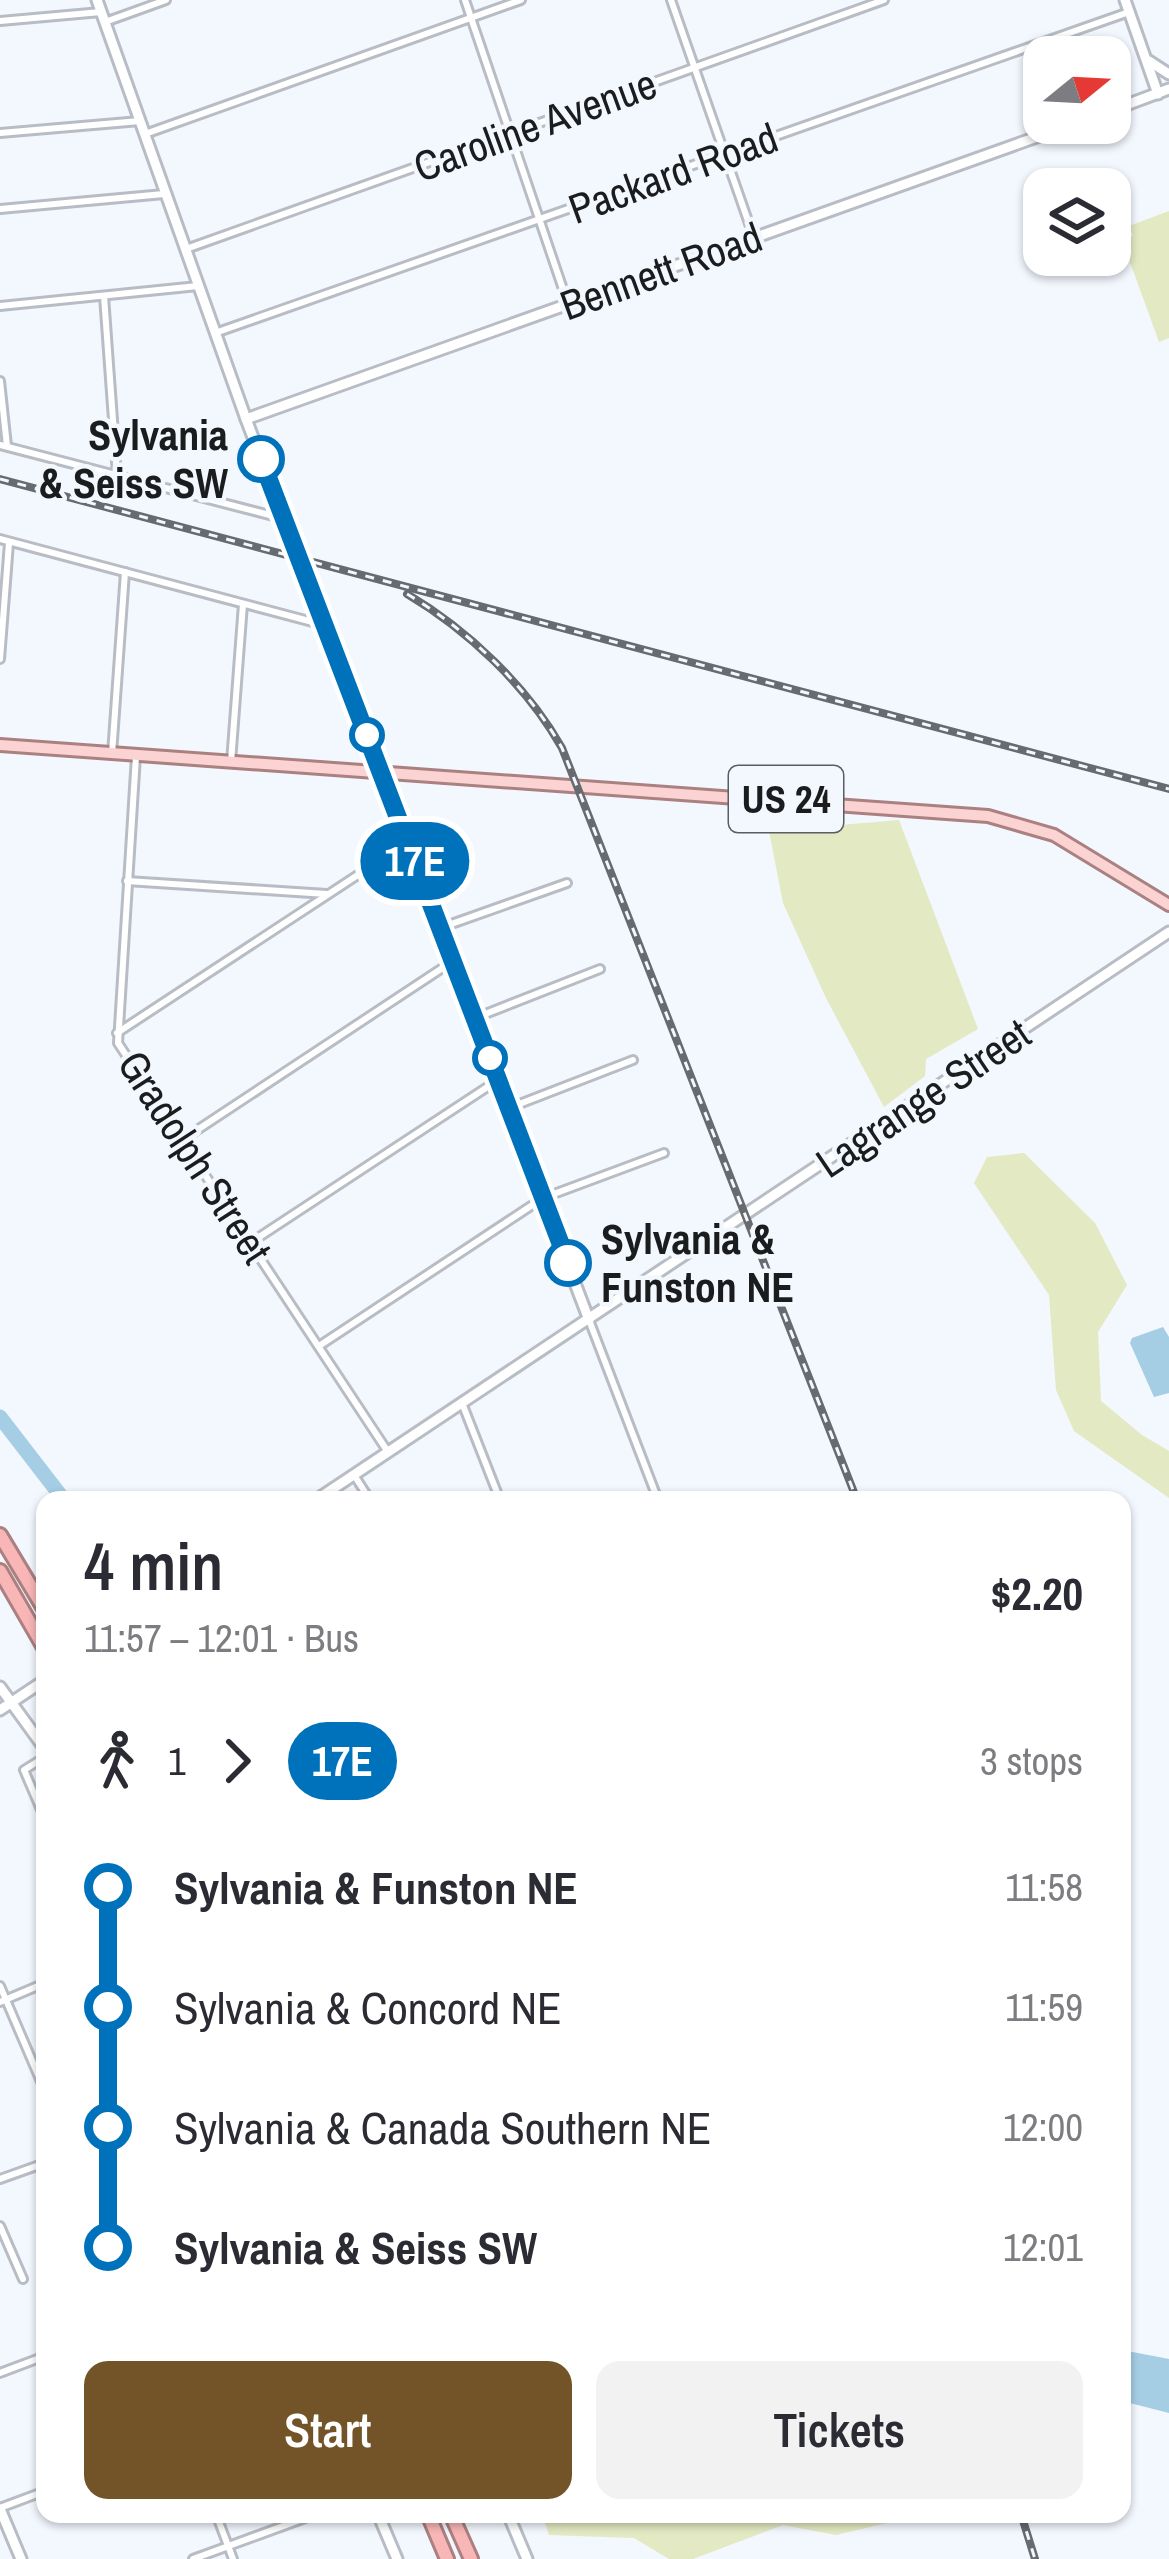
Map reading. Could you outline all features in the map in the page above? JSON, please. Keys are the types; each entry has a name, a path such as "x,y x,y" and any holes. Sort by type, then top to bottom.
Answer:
{"highway":[{"path":"0,1535 36,1595"},
{"path":"0,1571 36,1633"},
{"path":"432,2523 447,2559"},
{"path":"456,2523 471,2559"}],"main road":[{"path":"1127,6 1145,57 1164,92 1131,104"},
{"path":"101,11 246,419 589,1320"},
{"path":"1145,57 1169,74"},
{"name":"Bennett Road","path":"246,419 1023,142"},
{"name":"US 24","path":"0,745 988,815 1054,835 1169,905"},
{"name":"Lagrange Street","path":"330,1491 1169,932"},
{"path":"0,1710 36,1686"},
{"path":"0,1687 36,1739"},
{"path":"0,2508 5,2534 21,2559"},
{"path":"382,2523 397,2559"},
{"path":"512,2523 526,2559"}],"street":[{"path":"0,21 166,0"},
{"path":"465,0 568,304"},
{"path":"145,134 521,0"},
{"path":"671,0 754,238"},
{"name":"Caroline Avenue","path":"185,249 884,0"},
{"name":"Packard Road","path":"215,333 726,154 1127,6"},
{"path":"0,133 140,121"},
{"path":"0,209 166,194"},
{"path":"0,306 198,286"},
{"path":"104,296 117,475"},
{"path":"0,381 3,446 284,518"},
{"path":"0,659 5,540 324,625"},
{"path":"112,754 125,572"},
{"path":"231,762 243,603"},
{"name":"Gradolph Street","path":"136,756 118,1043 388,1452"},
{"path":"117,1034 407,842"},
{"path":"127,881 328,894"},
{"path":"440,928 567,883"},
{"path":"182,1140 453,961"},
{"path":"475,1018 600,969"},
{"path":"509,1108 633,1060"},
{"path":"250,1243 498,1080"},
{"path":"319,1346 543,1198 664,1153"},
{"path":"589,1320 655,1491"},
{"path":"462,1403 496,1491"},
{"path":"354,1475 364,1491"},
{"path":"36,1760 24,1769 36,1798"},
{"path":"0,1986 36,2072"},
{"path":"3,2001 36,1987"},
{"path":"0,2179 36,2165"},
{"path":"0,2226 22,2279"},
{"path":"0,2373 36,2359"},
{"path":"0,2508 36,2494"},
{"path":"219,2523 233,2559"},
{"path":"194,2559 291,2523"}],"green space":[{"path":"1169,211 1169,338 1159,342 1131,265 1131,225"},
{"path":"899,820 978,1029 926,1059 925,1076 884,1107 826,998 783,903 769,831"},
{"path":"1024,1153 1095,1223 1127,1285 1098,1332 1101,1401 1169,1451 1169,1498 1074,1431 1056,1390 1049,1295 974,1183 987,1157"},
{"path":"545,2523 887,2523 836,2535 783,2525 693,2559 669,2559 634,2538 549,2535"}],"water":[{"path":"1163,1327 1169,1337 1169,1393 1154,1397 1130,1343 1132,1338"},
{"path":"1131,2352 1169,2359 1169,2413 1131,2403"}],"waterway":[{"path":"0,1417 57,1491"}],"railway":[{"path":"0,479 1169,789"},
{"path":"407,594 494,661 532,703 562,748 853,1491"},
{"path":"1024,2523 1035,2559"}],"bus line":[{"name":"17E","path":"261,459 568,1263"}],"place":[{"name":"Sylvania & Seiss SW","path":"261,459"},
{"name":"Sylvania & Funston NE","path":"568,1263"}]}
